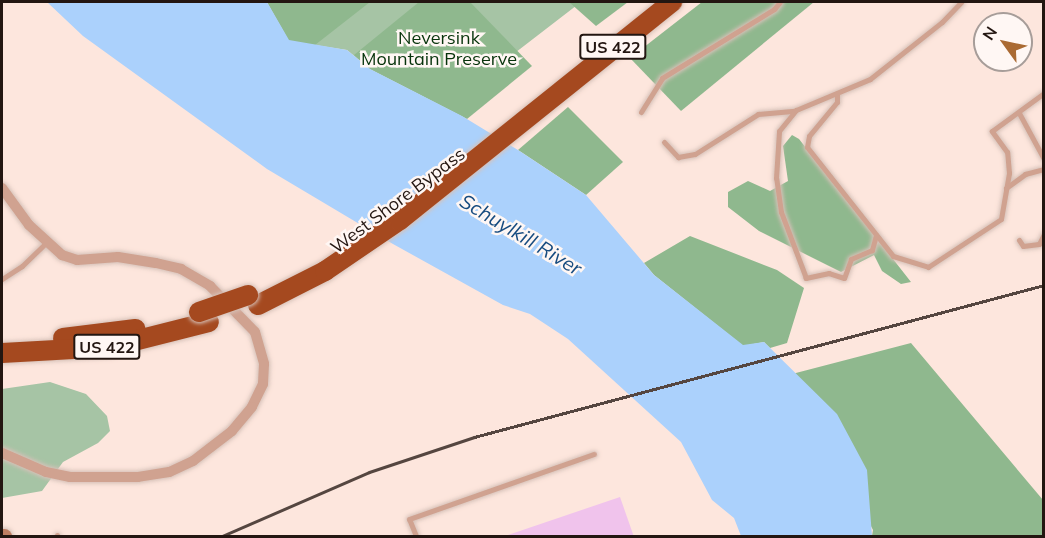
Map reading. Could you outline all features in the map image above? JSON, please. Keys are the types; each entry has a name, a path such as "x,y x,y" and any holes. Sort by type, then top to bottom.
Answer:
{"highway":[{"name":"West Shore Bypass","path":"550,89 652,2"},
{"name":"West Shore Bypass","path":"2,353 110,347 253,300 319,267 550,89 672,2"},
{"name":"West Shore Bypass","path":"2,341 116,332 204,317"}],"street":[{"path":"2,188 46,243 77,260 118,257 156,262 181,269 210,286 255,332 263,355 263,384 252,407 232,432 194,461 169,472 138,477 70,477 46,472 2,453"}],"lane":[{"path":"641,112 662,78 774,9 780,2"},
{"path":"663,142 678,157 695,154 758,114 796,110 870,79 942,22 961,2"},
{"path":"837,94 837,102 809,136 807,147 893,256 928,267 1001,219 1006,188 1007,152 992,130 1019,113 1044,93"},
{"path":"796,110 779,131 776,178 781,212 806,278 829,273 844,278 851,259 872,250 876,235"},
{"path":"1019,113 1044,159"},
{"path":"1006,188 1025,174 1044,169"},
{"path":"1019,240 1023,246 1039,244 1044,234"},
{"path":"2,279 46,243"},
{"path":"416,537 409,519 594,454"}],"green space":[{"name":"Neversink Mountain Preserve","path":"267,2 581,2 445,107 370,69 347,50 289,41"},
{"path":"267,2 370,2 315,45 289,41"},
{"path":"419,2 470,2 532,66 467,119 370,69 354,55"},
{"path":"569,2 628,2 596,26"},
{"path":"702,2 814,2 681,111 630,58"},
{"path":"568,107 623,162 586,195 518,150"},
{"path":"792,135 799,139 911,282 901,284 882,271 874,255 841,272 759,231 728,207 728,192 748,181 770,191 788,181 783,146"},
{"path":"690,236 777,270 804,288 787,343 770,348 764,342 743,346 654,275 644,263"},
{"path":"911,343 1043,500 1043,536 872,536 873,530 792,374"},
{"path":"50,382 86,394 107,416 110,431 98,443 63,462 42,491 2,498 2,389"}],"water":[{"name":"Schuylkill River","path":"47,2 267,2 289,40 347,50 370,69 462,116 518,150 586,195 654,275 743,345 764,342 837,414 867,470 872,536 741,536 734,518 712,500 681,442 568,339 530,314 503,305 393,244 267,169 83,36"}],"building":[{"path":"620,497 634,537 509,537 508,535"}],"railway":[{"path":"222,536 369,472 474,437 1044,285"}]}
